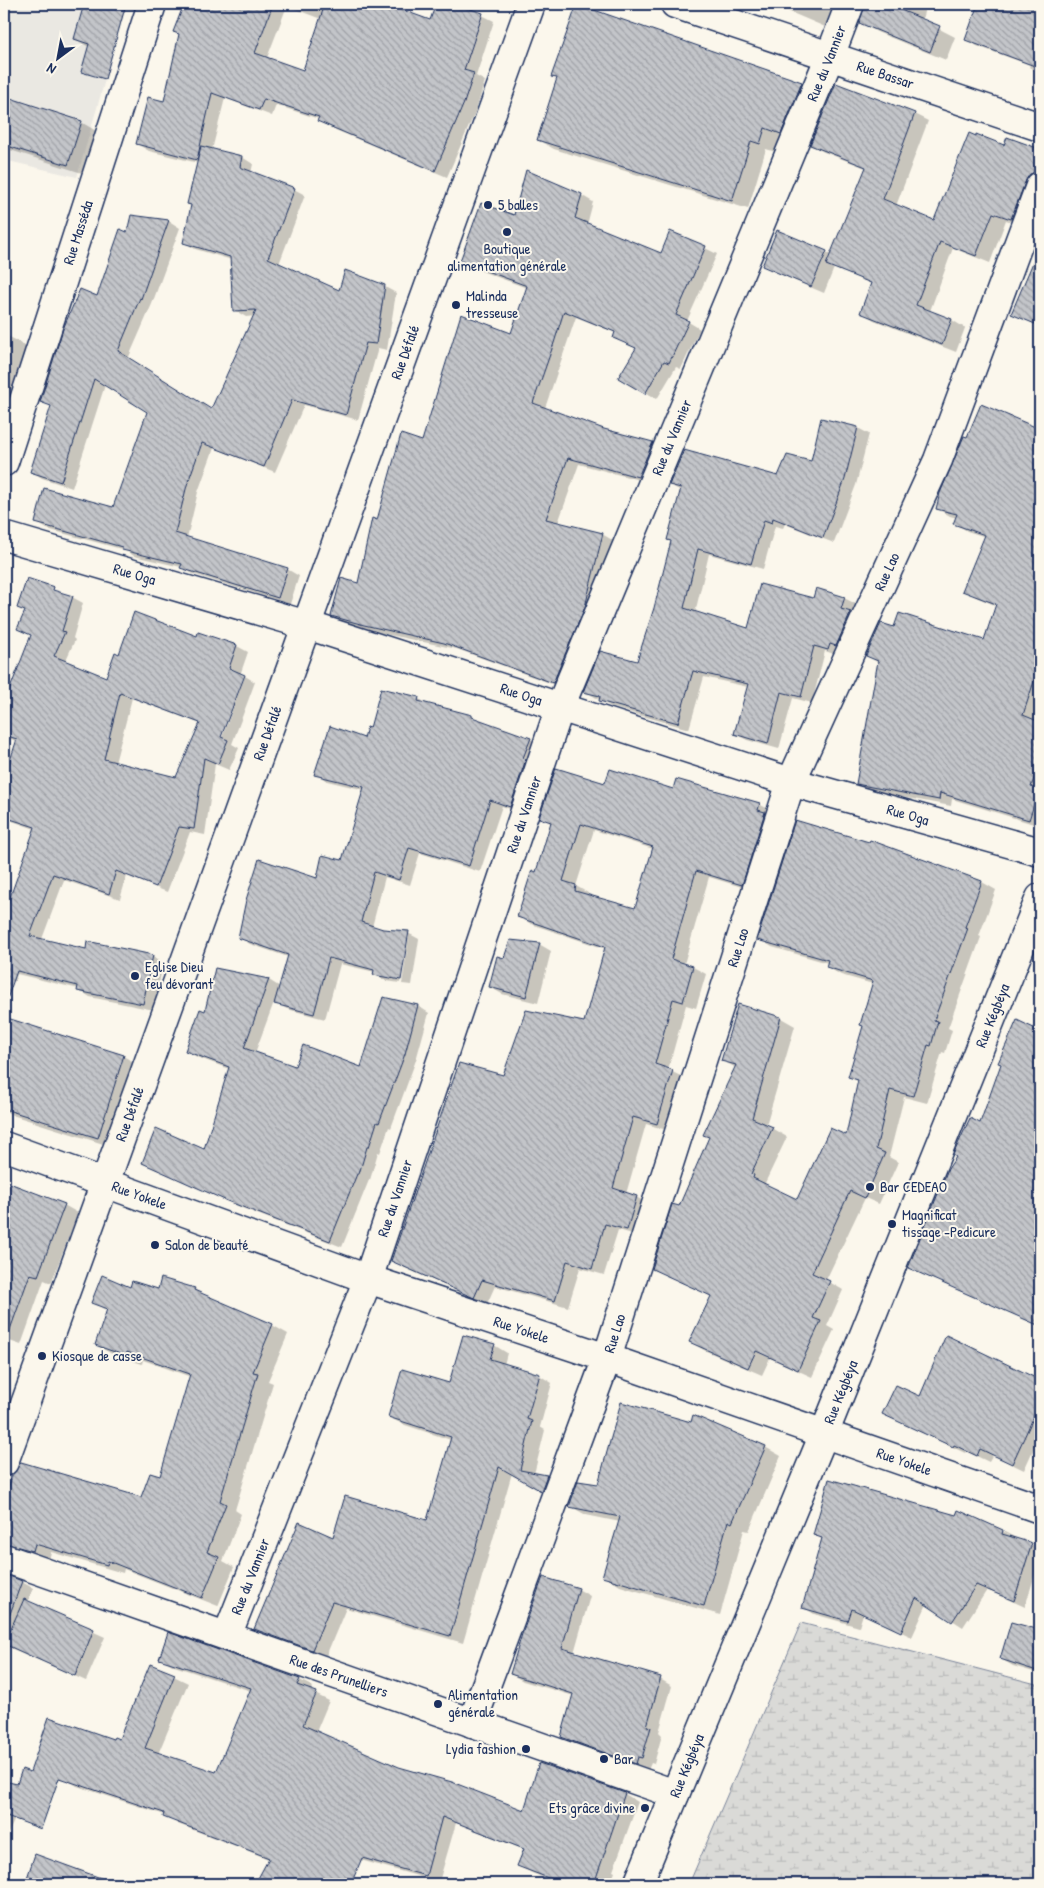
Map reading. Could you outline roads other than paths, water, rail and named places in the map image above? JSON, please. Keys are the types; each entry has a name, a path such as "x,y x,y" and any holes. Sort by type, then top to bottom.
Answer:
{"street":[{"name":"Rue Masséda","path":"4,462 152,4"},
{"name":"Rue Défalé","path":"4,1462 531,4"},
{"name":"Rue Bassar","path":"675,4 1040,127"},
{"name":"Rue du Vannier","path":"227,1636 368,1280 560,707 850,4"},
{"name":"Rue Lao","path":"472,1723 607,1358 791,782 938,460 1040,186"},
{"name":"Rue Oga","path":"4,536 307,625 791,782 1040,852"},
{"name":"Rue Kégbéya","path":"638,1884 824,1434 1040,898"},
{"name":"Rue Yokele","path":"4,1146 368,1280 607,1358 1040,1508"},
{"name":"Rue des Prunelliers","path":"4,1558 675,1794"}],"place":[{"name":"5 balles","path":"488,205"},
{"name":"Boutique alimentation générale","path":"507,232"},
{"name":"Malinda tresseuse","path":"456,305"},
{"name":"Eglise Dieu feu dévorant","path":"135,976"},
{"name":"Bar CEDEAO","path":"870,1187"},
{"name":"Magnificat tissage -Pedicure","path":"892,1224"},
{"name":"Salon de beauté","path":"155,1245"},
{"name":"Kiosque de casse","path":"42,1356"},
{"name":"Alimentation générale","path":"438,1704"},
{"name":"Lydia fashion","path":"526,1749"},
{"name":"Bar","path":"604,1759"},
{"name":"Ets grâce divine","path":"645,1808"}]}
